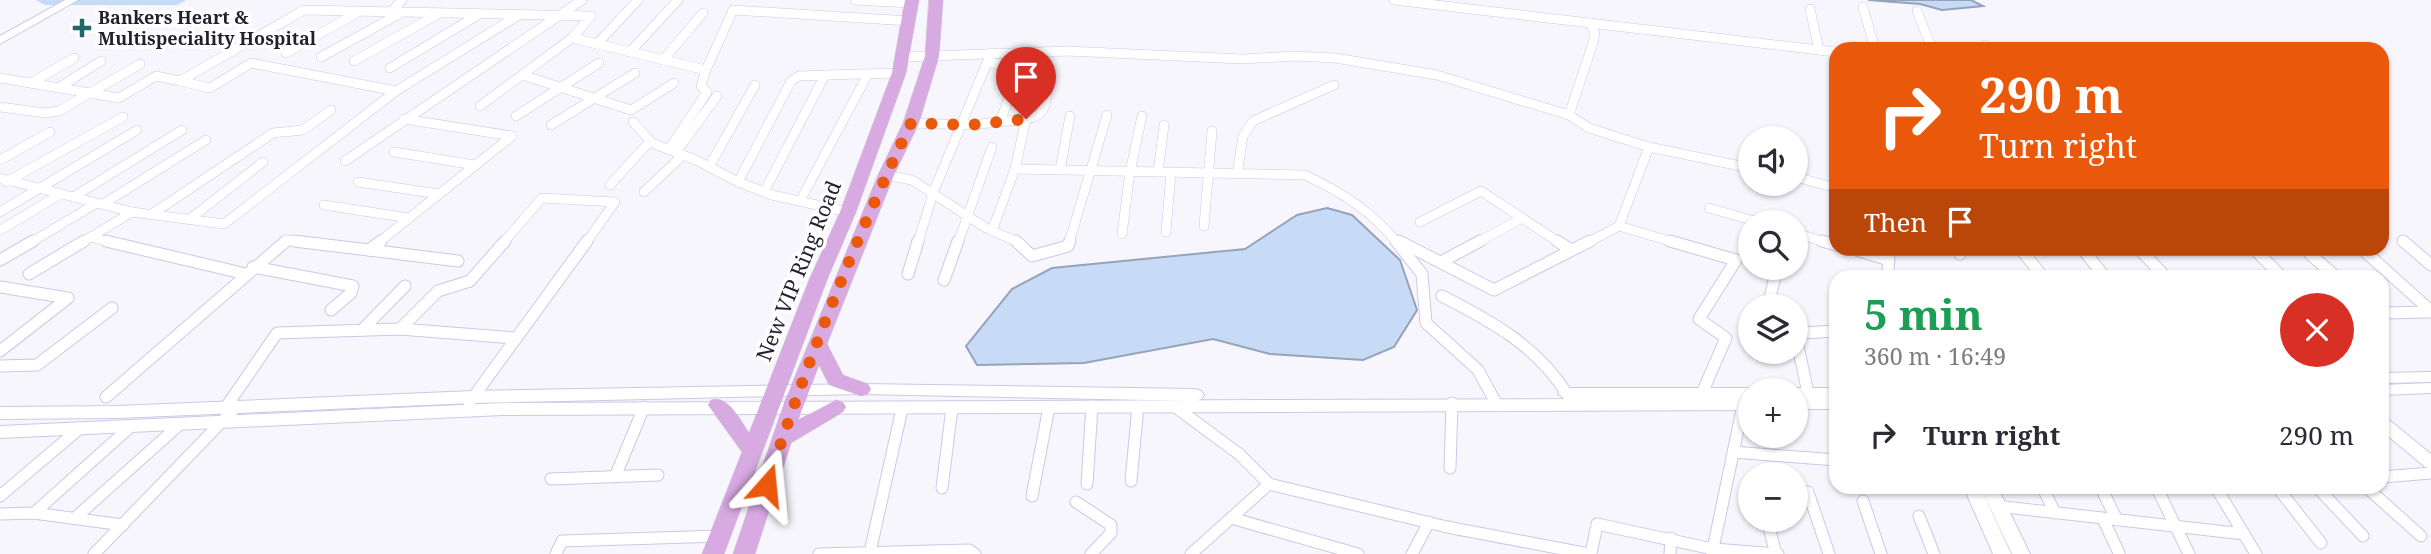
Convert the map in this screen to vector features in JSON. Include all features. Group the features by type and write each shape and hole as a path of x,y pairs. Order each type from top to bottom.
{"main road":[{"path":"744,554 796,399 886,175 911,123 932,56 936,0"},
{"name":"New VIP Ring Road","path":"713,554 848,212 902,65 911,8"},
{"path":"818,344 836,380 861,390"},
{"path":"718,405 752,451"},
{"path":"782,439 836,407"}],"street":[{"path":"0,33 41,10 73,0"},
{"path":"391,12 402,0"},
{"path":"345,161 582,0"},
{"path":"597,44 638,0"},
{"path":"630,52 678,0"},
{"path":"676,152 707,92 701,86 733,10 734,0"},
{"path":"855,0 911,8"},
{"path":"1394,0 1427,1 1829,51"},
{"path":"0,41 59,4"},
{"path":"1863,7 1873,42"},
{"path":"733,10 911,8"},
{"path":"1810,9 1819,50"},
{"path":"180,80 304,10 591,16 572,38 480,106"},
{"path":"286,52 360,11"},
{"path":"1917,11 1929,42"},
{"path":"321,57 402,12"},
{"path":"354,61 442,13"},
{"path":"390,68 480,13"},
{"path":"663,60 703,13"},
{"path":"3,181 132,212 224,224 396,91 521,14"},
{"path":"1569,115 1594,38 1590,23"},
{"path":"572,38 706,70"},
{"path":"908,274 933,193 992,53"},
{"path":"738,182 791,81 799,76 868,74 932,56 992,53 1154,53 1247,59 1300,56 1339,60 1443,78 1515,95 1569,115 1589,128 1649,147 1738,166"},
{"path":"32,83 74,58"},
{"path":"58,88 101,61"},
{"path":"0,78 119,98 156,76 209,88 251,63 396,91"},
{"path":"516,116 599,63"},
{"path":"987,63 1012,64 1020,69 1000,122"},
{"path":"0,107 52,113 140,64"},
{"path":"551,125 635,73"},
{"path":"800,201 868,74"},
{"path":"522,75 631,110 674,83"},
{"path":"764,192 825,75"},
{"path":"911,123 960,124 1037,118 1044,111 1049,78"},
{"path":"709,167 755,85"},
{"path":"1237,174 1243,136 1253,121 1334,85"},
{"path":"644,192 717,96"},
{"path":"152,214 273,133 303,130 331,110"},
{"path":"886,175 912,180 992,231 1019,242 1032,256 1068,246 1093,171 1107,115"},
{"path":"1060,170 1070,116"},
{"path":"1122,234 1130,172 1142,116"},
{"path":"3,181 124,117"},
{"path":"369,250 512,136 404,119"},
{"path":"992,231 1015,169 1026,119"},
{"path":"633,122 650,141 738,182 764,192 848,212"},
{"path":"1158,172 1164,125"},
{"path":"73,197 182,130"},
{"path":"0,212 137,131"},
{"path":"1204,226 1212,131"},
{"path":"0,160 50,132"},
{"path":"0,260 206,140"},
{"path":"610,185 650,141"},
{"path":"944,280 992,147"},
{"path":"1619,226 1649,147"},
{"path":"394,152 475,165"},
{"path":"190,219 264,162"},
{"path":"1015,169 1305,175 1341,192 1382,223 1422,274 1426,323 1465,356 1495,399"},
{"path":"1166,232 1171,172"},
{"path":"1808,180 1829,186"},
{"path":"358,182 439,194"},
{"path":"1420,222 1482,191 1570,249"},
{"path":"0,230 61,194"},
{"path":"400,329 438,291 470,281 542,198 615,202 463,411"},
{"path":"324,205 409,218"},
{"path":"1709,208 1738,216"},
{"path":"29,274 132,212"},
{"path":"1441,262 1522,218"},
{"path":"1394,238 1494,290 1619,226 1735,260 1699,319 1726,338 1702,393"},
{"path":"1808,236 1829,242"},
{"path":"90,237 249,270 353,286 351,293 331,310"},
{"path":"106,397 249,270 287,240 458,261"},
{"path":"2403,241 2431,265"},
{"path":"2026,256 2037,270"},
{"path":"2088,256 2099,270"},
{"path":"2146,256 2159,270"},
{"path":"2261,256 2275,270"},
{"path":"2312,256 2328,270"},
{"path":"2370,256 2385,270"},
{"path":"2389,273 2431,311"},
{"path":"362,330 405,286"},
{"path":"0,287 68,298 0,351"},
{"path":"1442,296 1520,340 1556,373 1567,394"},
{"path":"0,366 37,365 112,308"},
{"path":"2389,313 2431,311"},
{"path":"93,554 223,423 277,333 400,329 515,338"},
{"path":"1808,332 1829,331"},
{"path":"2389,378 2431,377"},
{"path":"2389,390 2431,388"},
{"path":"796,399 861,390 1738,401"},
{"path":"0,413 473,397 774,398 796,399 836,407 902,409 1452,403 1567,394 1702,393 1738,399"},
{"path":"1808,396 1829,394"},
{"path":"1157,395 1199,422 1239,454 1269,484 1429,522 1522,548 1590,554 1597,524 1671,538 1713,551 1777,554 1771,532"},
{"path":"0,432 128,429 463,411 718,405 774,398"},
{"path":"1808,399 1829,403"},
{"path":"1450,468 1452,403"},
{"path":"1087,484 1092,406"},
{"path":"1130,481 1138,406"},
{"path":"615,477 644,407"},
{"path":"1032,496 1049,407"},
{"path":"942,488 953,408"},
{"path":"870,552 902,409"},
{"path":"75,518 178,426"},
{"path":"0,496 79,429"},
{"path":"34,513 128,429"},
{"path":"2389,429 2431,463"},
{"path":"1713,551 1738,435"},
{"path":"1733,452 1829,459"},
{"path":"2389,476 2431,472"},
{"path":"551,479 658,475"},
{"path":"1191,554 1269,484"},
{"path":"1808,492 1829,554"},
{"path":"1974,494 2002,554"},
{"path":"1992,494 2021,554"},
{"path":"2046,494 2055,513"},
{"path":"2102,494 2119,553"},
{"path":"2159,494 2189,554"},
{"path":"2220,494 2256,554"},
{"path":"2283,494 2321,542"},
{"path":"2324,494 2363,536"},
{"path":"2374,494 2421,536"},
{"path":"1863,501 1881,554"},
{"path":"1076,502 1111,525 1111,533 1091,554"},
{"path":"1979,505 2244,534"},
{"path":"0,514 34,513 123,524"},
{"path":"1919,516 1934,554"},
{"path":"1231,518 1358,554"},
{"path":"1412,554 1429,522"},
{"path":"556,554 562,541 720,536"},
{"path":"1670,554 1671,538"},
{"path":"819,554 969,550 975,554"}],"water":[{"path":"1868,0 1971,0 1983,6 1942,10 1920,4"},
{"path":"1327,208 1352,215 1400,260 1417,310 1394,347 1363,360 1270,354 1213,339 1084,363 977,365 966,346 1012,289 1052,268 1245,249 1297,215"}],"waterway":[{"path":"45,0 177,0"}],"place":[{"name":"Bankers Heart & Multispeciality Hospital","path":"82,28"}],"route":[{"path":"767,485 794,403 886,175 911,123 971,125 1026,119"}]}
